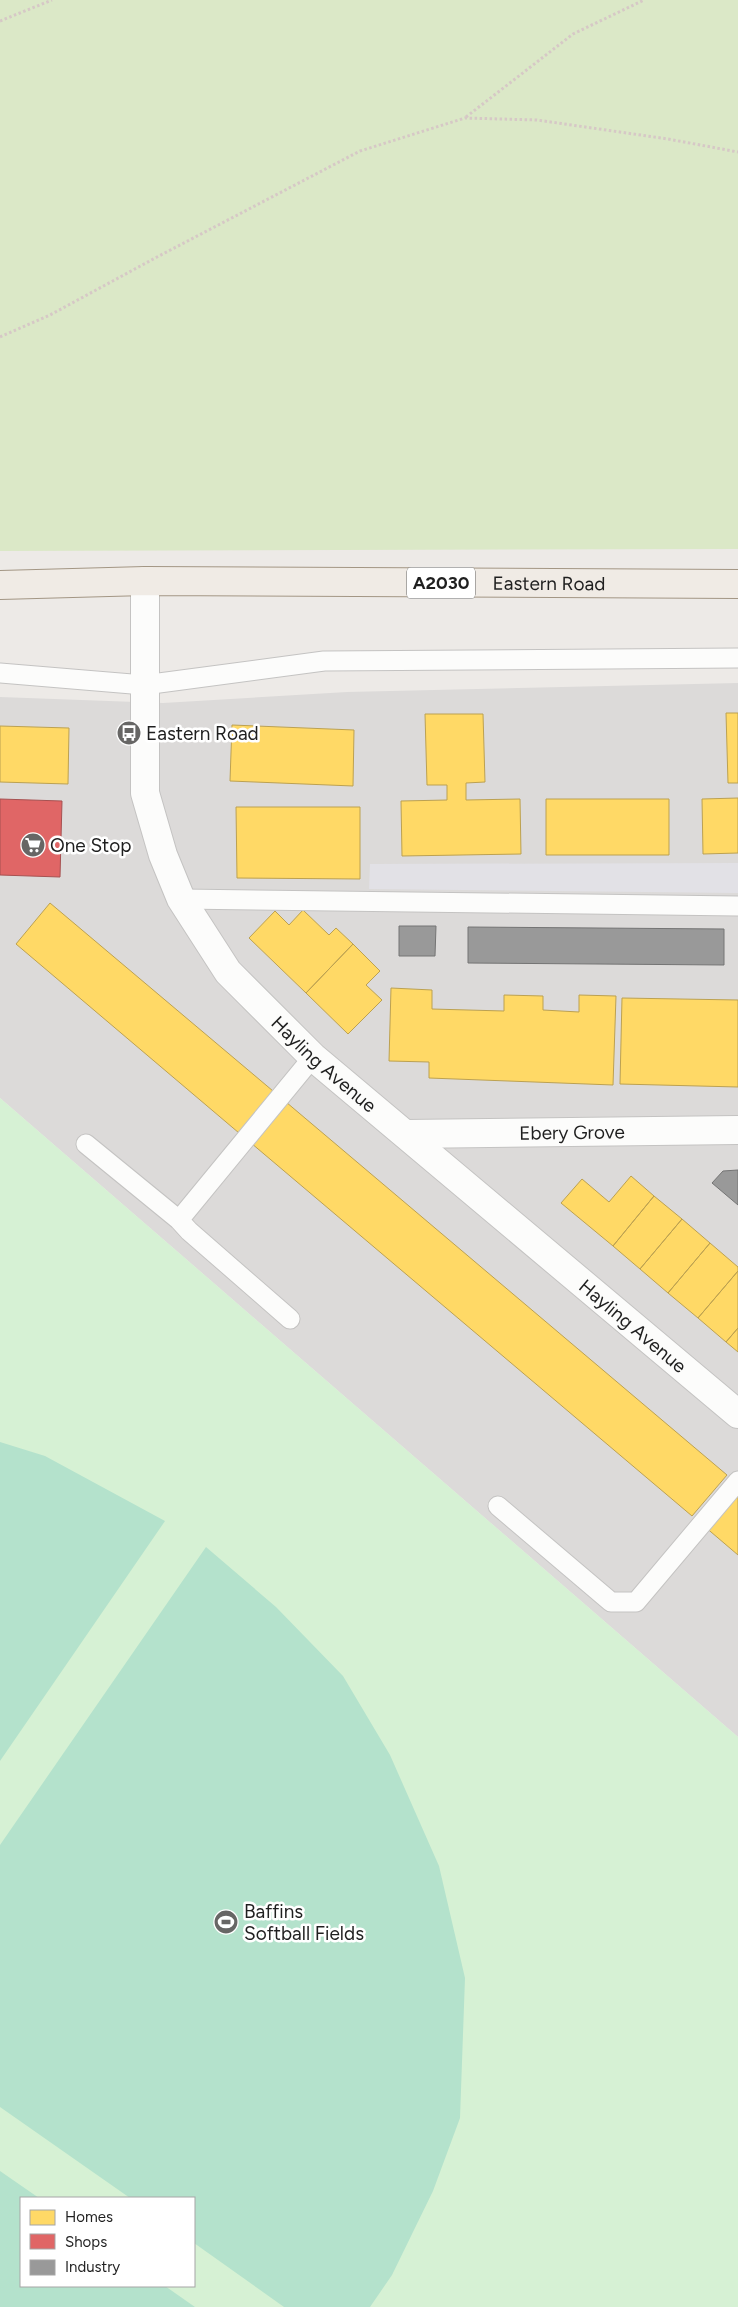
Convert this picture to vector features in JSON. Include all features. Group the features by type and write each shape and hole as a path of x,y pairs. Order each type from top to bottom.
{"main road":[{"name":"Eastern Road","path":"0,585 145,582 738,584"}],"street":[{"name":"Hayling Avenue","path":"145,582 145,793 163,855 181,899 228,972 313,1057 738,1414"},
{"name":"Ebery Grove","path":"406,1134 738,1130"}],"lane":[{"path":"0,673 144,685 324,661 738,658"},
{"path":"181,899 738,906"},
{"path":"179,1220 313,1057"},
{"path":"86,1144 179,1220 189,1231 290,1319"},
{"path":"498,1506 611,1602 636,1602 738,1481"}],"path":[{"path":"0,21 52,0"},
{"path":"465,118 573,34 644,0"},
{"path":"0,338 50,315 156,257 360,151 465,118 537,120 738,152"}],"shaded area":[{"path":"738,683 738,1737 0,1098 0,697 163,703 347,692"},
{"path":"738,863 738,893 369,889 370,864"}],"green space":[{"path":"0,0 738,0 738,549 0,551"},
{"path":"0,1098 738,1737 738,2307 0,2307"},
{"path":"0,1442 45,1456 165,1521 0,1761"},
{"name":"Baffins Softball Fields","path":"206,1547 276,1607 343,1676 390,1755 439,1866 465,1978 460,2118 433,2191 392,2275 370,2307 284,2307 195,2244 195,2197 129,2197 0,2107 0,1845"},
{"path":"0,2171 38,2197 20,2197 20,2287 166,2287 195,2307 0,2307"}],"building: Homes":[{"path":"726,713 738,713 738,783 728,783"},
{"path":"425,714 483,714 485,782 466,783 466,800 520,799 521,854 402,856 401,801 447,800 447,785 427,785"},
{"path":"232,725 354,730 353,786 230,781"},
{"path":"0,726 69,728 68,784 0,782"},
{"path":"738,798 738,853 703,854 702,799"},
{"path":"546,799 669,799 669,855 546,855"},
{"path":"236,807 360,807 360,879 237,878"},
{"path":"50,903 273,1091 239,1133 16,944"},
{"path":"303,910 329,935 336,928 353,944 306,993 249,938 275,911 289,925"},
{"path":"353,944 380,971 366,985 382,1000 348,1034 306,993"},
{"path":"391,988 432,990 432,1009 504,1011 504,995 543,996 543,1010 579,1012 579,995 616,996 613,1085 429,1078 429,1062 389,1061"},
{"path":"622,998 738,1000 738,1087 620,1084"},
{"path":"286,1102 727,1475 692,1516 251,1143"},
{"path":"631,1176 654,1196 613,1246 561,1203 582,1179 609,1202"},
{"path":"654,1196 682,1219 640,1269 613,1246"},
{"path":"682,1219 710,1243 668,1293 640,1269"},
{"path":"710,1243 738,1267 738,1271 698,1318 668,1293"},
{"path":"738,1271 738,1328 726,1342 698,1318"},
{"path":"738,1328 738,1352 726,1342"},
{"path":"738,1487 738,1555 704,1526"}],"building: Shops":[{"path":"0,799 62,801 60,877 0,875"}],"building: Industry":[{"path":"399,926 436,926 435,956 399,956"},
{"path":"468,927 724,929 724,965 468,963"},
{"path":"738,1170 738,1205 712,1183 723,1171"}],"place":[{"name":"Eastern Road","path":"129,733"},
{"name":"One Stop","path":"33,845"},
{"name":"Baffins Softball Fields","path":"226,1922"}]}
